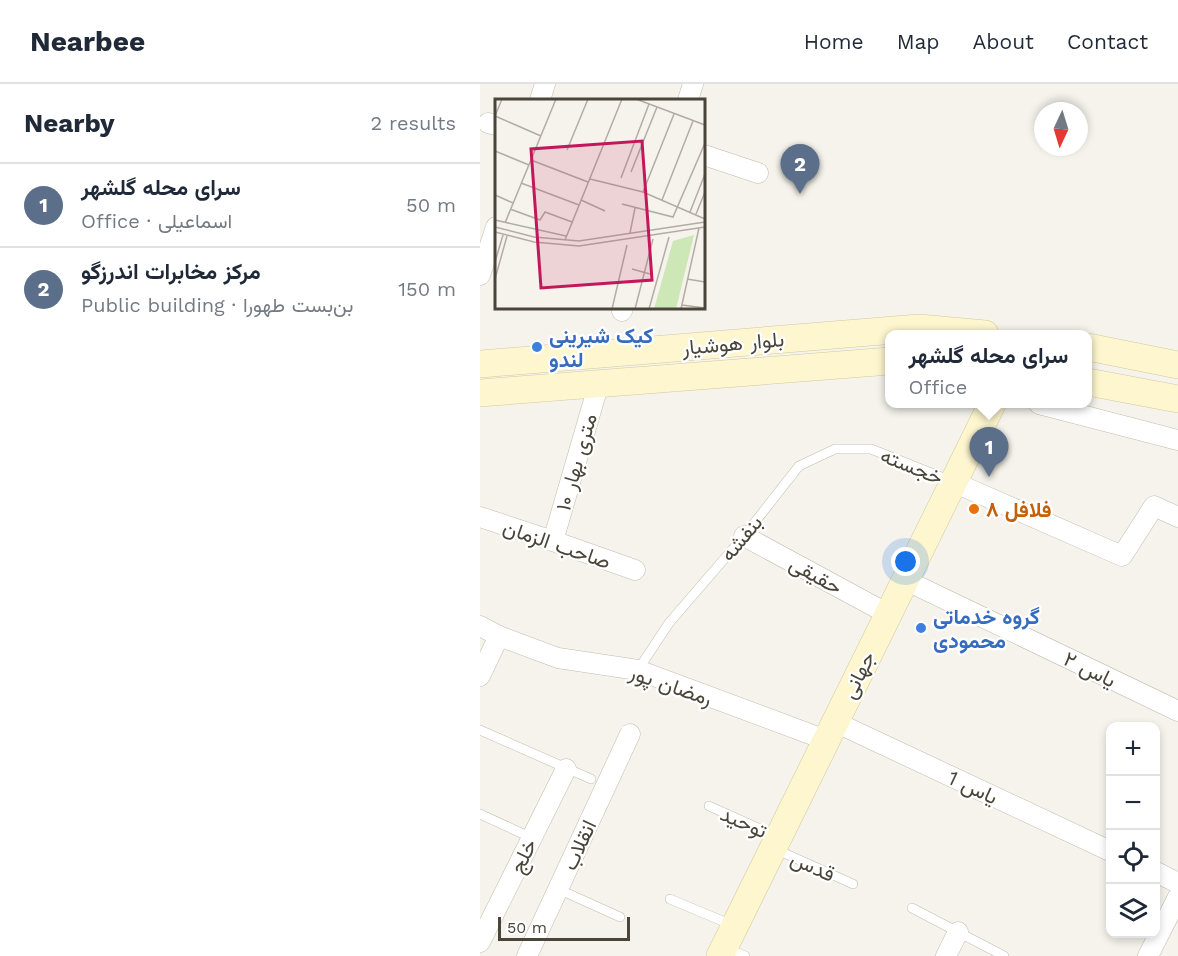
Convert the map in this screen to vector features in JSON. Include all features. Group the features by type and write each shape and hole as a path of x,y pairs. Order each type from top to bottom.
{"main road":[{"name":"بلوار هوشیار","path":"894,330 919,328 941,330"},
{"name":"بلوار هوشیار","path":"480,364 885,331"},
{"path":"679,377 673,362 680,347"},
{"path":"1092,348 1178,365"},
{"path":"608,383 624,372 625,365 615,352"},
{"name":"بلوار هوشیار","path":"480,393 885,361"},
{"path":"1092,383 1178,399"},
{"name":"جهانی","path":"731,946 776,842 990,408"}],"street":[{"path":"540,99 545,84"},
{"path":"687,99 693,84"},
{"path":"705,155 758,172"},
{"path":"480,275 495,230"},
{"name":"۱۰ متری بهار","path":"553,541 608,383"},
{"path":"1054,408 1178,440"},
{"path":"953,482 1122,556 1154,506 1178,517"},
{"name":"صاحب الزمان","path":"480,517 634,570"},
{"name":"حقیقی","path":"744,536 888,614"},
{"name":"یاس ۲","path":"905,580 1178,711"},
{"name":"رمضان پور","path":"480,626 499,636 558,658 638,670 830,731"},
{"path":"480,676 499,636"},
{"name":"یاس 1","path":"830,731 1106,849"},
{"name":"انقلاب","path":"528,956 630,734"},
{"name":"خلج","path":"480,942 491,912 532,838 566,769"},
{"path":"1160,874 1178,883"},
{"path":"1148,956 1178,897"},
{"path":"946,956 958,932"}],"lane":[{"name":"بنفشه","path":"638,670 669,623 744,536 800,466 835,449 871,449"},
{"name":"خجسته","path":"871,449 953,482"},
{"path":"480,730 591,779"},
{"name":"توحید","path":"709,806 776,842"},
{"path":"480,814 532,838"},
{"name":"قدس","path":"776,842 853,884"},
{"path":"558,889 620,917"},
{"path":"670,899 731,946"},
{"path":"912,908 1004,956"}],"place":[{"name":"مرکز مخابرات اندرزگو","path":"800,194"},
{"name":"کیک شیرینی لندو","path":"537,347"},
{"name":"سرای محله گلشهر","path":"989,477"},
{"name":"فلافل ۸","path":"974,509"},
{"name":"گروه خدماتی محمودی","path":"921,628"}]}
